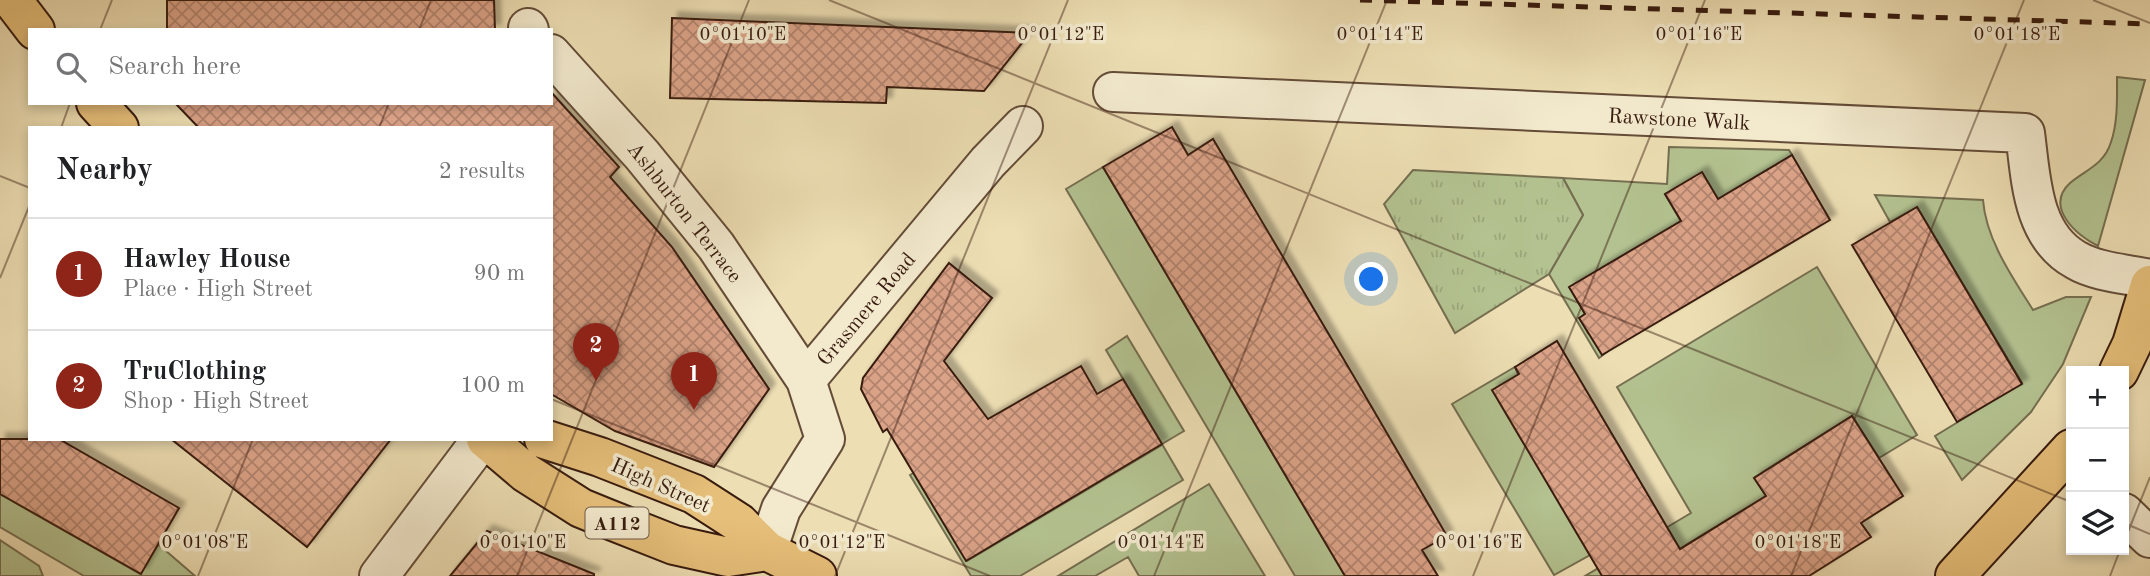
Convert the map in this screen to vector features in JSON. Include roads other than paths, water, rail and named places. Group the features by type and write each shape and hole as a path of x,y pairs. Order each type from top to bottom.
{"main road":[{"path":"12,0 33,28"},
{"path":"98,105 117,126"},
{"path":"2121,366 2132,344 2150,285"},
{"name":"A112","path":"486,441 526,473 580,508 674,545 727,557 767,551"},
{"name":"High Street","path":"549,441 694,494 739,523 767,551 817,576"},
{"path":"1955,576 2014,508 2066,461"}],"street":[{"name":"Ashburton Terrace","path":"553,56 642,155 716,246 806,380"},
{"name":"Rawstone Walk","path":"1113,92 2025,133 2033,192 2043,226 2059,248 2077,261 2150,279"},
{"name":"Grasmere Road","path":"767,551 781,509 825,439 806,380 988,162 1023,126"},
{"path":"379,576 482,441"},
{"path":"2129,518 2150,538"}],"railway":[{"path":"1360,0 2150,24"}],"place":[{"name":"TruClothing","path":"596,381"},
{"name":"Hawley House","path":"694,410"}]}
